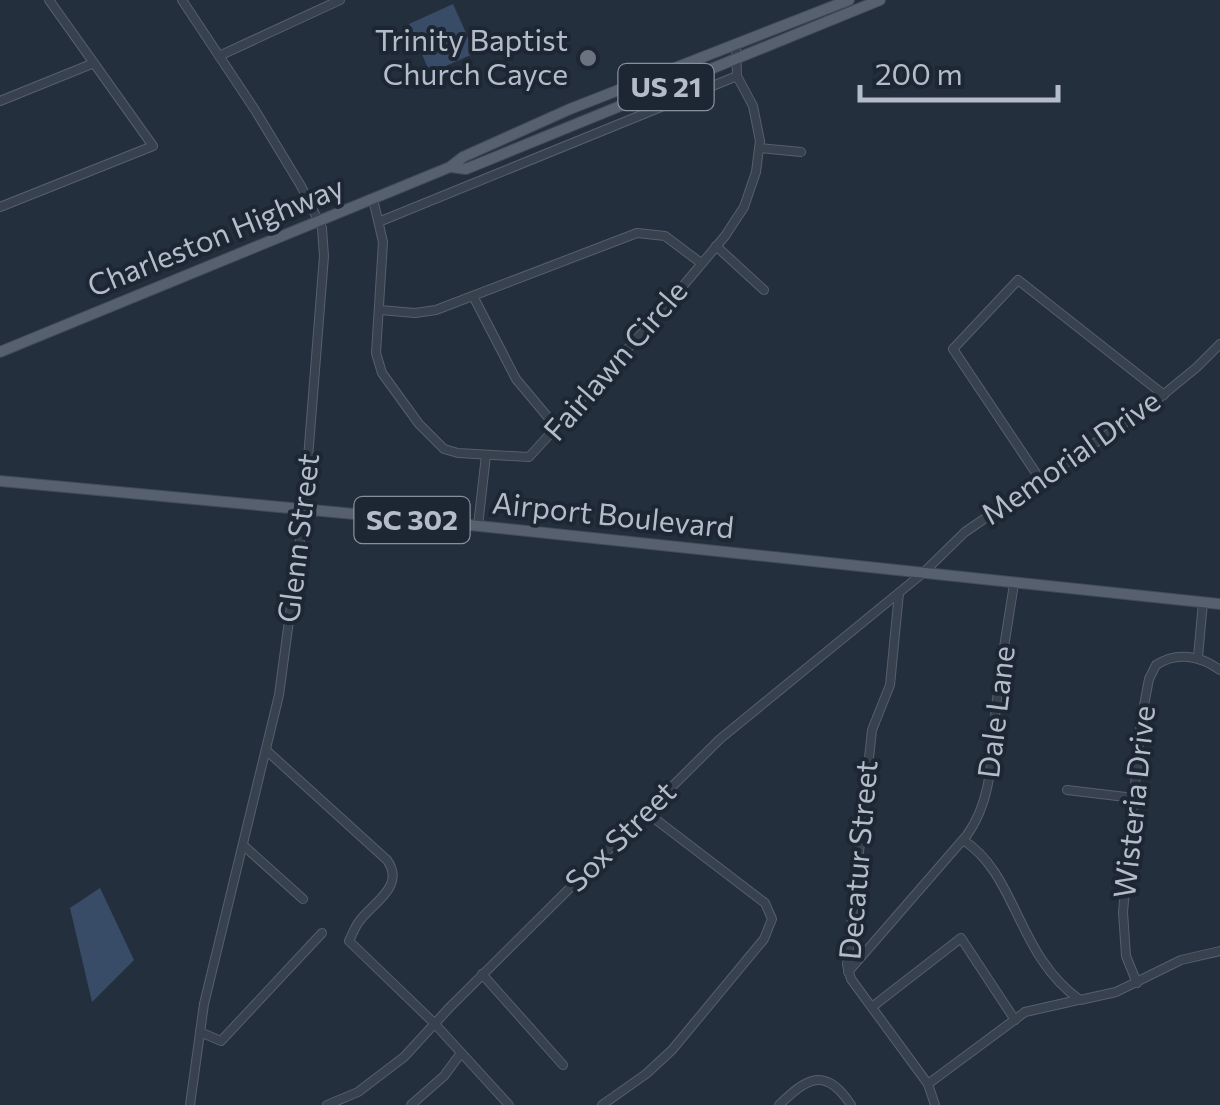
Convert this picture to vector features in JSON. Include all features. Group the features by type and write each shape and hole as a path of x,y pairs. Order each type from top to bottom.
{"main road":[{"name":"Charleston Highway","path":"0,352 373,200 570,109 850,0"},
{"name":"Charleston Highway","path":"450,167 466,168 880,0"},
{"name":"Airport Boulevard","path":"0,481 478,526 1220,604"}],"street":[{"path":"0,206 153,146 48,0"},
{"name":"Glenn Street","path":"182,0 282,152 320,222 324,256 304,509 279,696 200,1032 190,1105"},
{"path":"219,56 340,0"},
{"name":"Fairlawn Circle","path":"373,200 381,221 384,257 377,360 382,373 438,445 450,452 530,457 716,246 750,194 760,148 753,106 737,76 736,44"},
{"path":"0,101 94,62"},
{"name":"Charleston Highway","path":"381,221 737,76"},
{"path":"760,148 801,152"},
{"path":"380,310 429,312 636,233 665,236 701,263"},
{"path":"716,246 764,290"},
{"path":"1040,479 953,349 1018,280 1164,394"},
{"path":"473,296 516,380 557,428"},
{"name":"Memorial Drive","path":"923,574 965,532 1164,394 1220,344"},
{"path":"478,526 486,455"},
{"name":"Sox Street","path":"327,1105 348,1102 414,1048 482,974 720,739 923,574"},
{"name":"Dale Lane","path":"848,972 963,840 979,816 988,789 1014,584"},
{"name":"Decatur Street","path":"899,593 890,684 872,730 847,958 848,972 928,1084 935,1105"},
{"path":"1202,602 1198,657 1220,670"},
{"name":"Wisteria Drive","path":"1136,983 1123,927 1140,721 1152,671 1169,658 1198,657"},
{"path":"267,752 392,868 392,884 356,925 349,941 434,1023 508,1105"},
{"path":"1067,790 1134,798"},
{"path":"602,1105 672,1050 724,992 770,926 765,902 646,812"},
{"path":"963,840 979,853 996,876 1043,966 1080,1000"},
{"path":"244,846 303,899"},
{"path":"200,1032 222,1041 322,933"},
{"path":"872,1007 961,938 1015,1020"},
{"path":"928,1084 1025,1012 1116,992 1182,960 1220,950"},
{"path":"482,974 563,1065"},
{"path":"411,1105 462,1054"},
{"path":"779,1105 803,1083 817,1080 836,1088 851,1105"}],"water":[{"path":"453,4 475,53 430,73 409,24"},
{"path":"100,888 134,960 92,1002 70,908"}],"place":[{"name":"Trinity Baptist Church Cayce","path":"588,58"}]}
